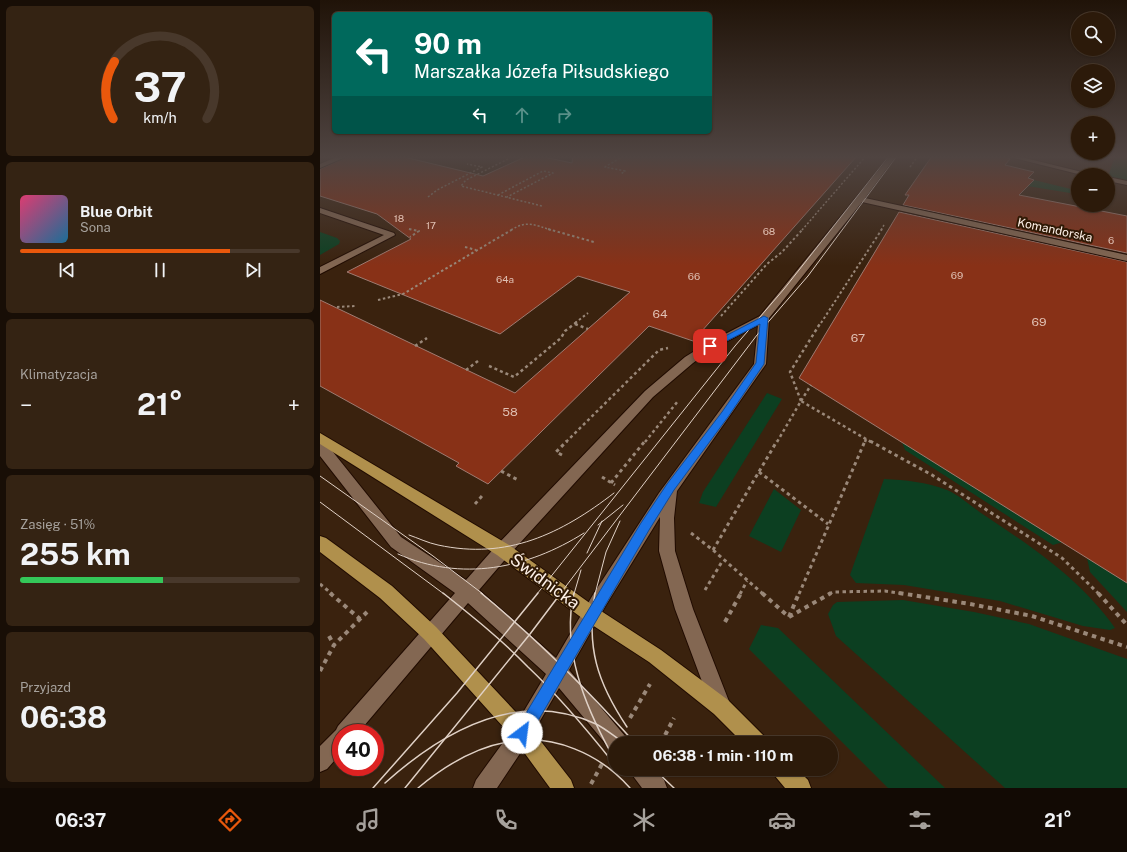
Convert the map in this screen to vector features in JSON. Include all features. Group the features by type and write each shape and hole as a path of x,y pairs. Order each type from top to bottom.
{"main road":[{"name":"Świdnicka","path":"320,438 503,550 592,615 664,663 722,707 750,736"},
{"path":"320,543 386,592 430,633 522,733 563,788"},
{"path":"789,776 800,788"}],"street":[{"path":"353,724 503,550 649,394 681,366 710,346 764,318 865,193"},
{"name":"Komandorska","path":"860,199 1127,258"},
{"path":"320,210 391,235 320,271"},
{"path":"484,788 522,733 645,526 671,487 760,364 764,318"},
{"path":"320,446 396,542 467,591 558,672 612,736"},
{"path":"671,487 667,518 667,551 684,609 722,707"},
{"path":"320,762 332,748"},
{"path":"646,776 656,788"}],"path":[{"path":"488,193 542,206"},
{"path":"497,195 501,193"},
{"path":"507,198 516,193"},
{"path":"782,252 834,193"},
{"path":"428,198 433,194 436,194"},
{"path":"886,221 852,272 790,372 801,401 932,475 1062,558 1127,624"},
{"path":"378,300 403,294 519,225 529,223 594,242"},
{"path":"464,247 476,250"},
{"path":"337,307 355,306"},
{"path":"489,366 514,376 561,338 565,331 588,313"},
{"path":"575,324 588,329"},
{"path":"415,346 427,338"},
{"path":"466,370 478,361"},
{"path":"713,550 811,385"},
{"path":"611,483 679,398"},
{"path":"789,617 866,439"},
{"path":"501,471 518,480"},
{"path":"759,472 828,524"},
{"path":"596,474 615,485"},
{"path":"475,504 482,496"},
{"path":"690,532 713,550 789,617"},
{"path":"704,593 723,560"},
{"path":"725,622 747,581"},
{"path":"320,584 360,619"},
{"path":"789,617 833,592 885,591 970,604 1032,616 1127,647"},
{"path":"320,671 334,645 367,612"},
{"path":"329,636 334,645"},
{"path":"665,736 674,718"}],"green space":[{"path":"320,232 337,238 340,241 339,244 320,255"},
{"path":"767,393 782,399 716,507 699,503 703,492"},
{"path":"902,442 1063,542 1053,545 905,450"},
{"path":"884,479 924,483 947,490 957,496 1056,566 1087,595 1115,628 1110,630 1083,626 1000,601 904,585 856,583 850,575"},
{"path":"774,489 801,510 781,552 749,536"},
{"path":"1087,558 1127,583 1127,612 1090,572"},
{"path":"903,600 974,612 1029,624 1127,659 1127,788 1005,788 836,636 828,614 833,605 837,602"},
{"path":"761,625 778,628 945,788 888,788 838,738 838,736 836,736 749,649"}],"building":[{"path":"320,193 824,193 693,341 649,326 488,484 456,466 459,463 320,386 320,300 515,393 630,292 578,276 500,334 347,272 411,239 377,214 320,196"},
{"path":"907,193 1021,193 1019,195 1071,205 1071,212 1106,212 1127,216 1127,253 903,205 909,195 905,195"},
{"path":"899,212 1127,262 1127,583 799,378"}],"tram line":[{"path":"537,594 735,346 784,289 860,193"},
{"path":"560,594 757,335 808,276 870,193"},
{"path":"320,476 449,568"},
{"path":"409,535 434,544 463,549 487,549 510,546 532,540 574,521 614,493"},
{"path":"320,502 444,594"},
{"path":"601,522 623,505"},
{"path":"595,594 606,552 620,521"},
{"path":"587,553 601,522"},
{"path":"598,525 601,522"},
{"path":"449,568 493,568 517,563 540,555 584,533"},
{"path":"398,554 422,563 449,568"},
{"path":"449,568 483,594"},
{"path":"574,594 581,570"},
{"path":"443,593 476,619 500,640"},
{"path":"481,593 515,622"},
{"path":"515,622 538,593"},
{"path":"529,635 561,593"},
{"path":"574,593 571,614 571,635 573,655 581,685"},
{"path":"595,593 592,630 596,663 608,695 627,727"},
{"path":"500,640 515,622"},
{"path":"515,622 529,635"},
{"path":"514,654 529,635"},
{"path":"529,635 581,685"},
{"path":"373,788 457,693 500,640"},
{"path":"500,640 514,654"},
{"path":"445,739 514,654"},
{"path":"514,654 540,678 575,717"},
{"path":"581,685 629,736"},
{"path":"581,685 596,724"},
{"path":"445,739 483,720 510,713 538,711 567,714 575,717"},
{"path":"575,717 596,724"},
{"path":"575,717 608,756"},
{"path":"596,724 614,736"},
{"path":"596,724 608,748"},
{"path":"385,783 431,747 445,739"},
{"path":"405,788 445,739"},
{"path":"418,788 448,766 471,754 495,745 524,740 558,744 590,756 605,765 630,788"},
{"path":"661,776 674,788"}],"route":[{"path":"522,733 600,599 645,526 671,487 760,364 764,318 710,346"}]}
